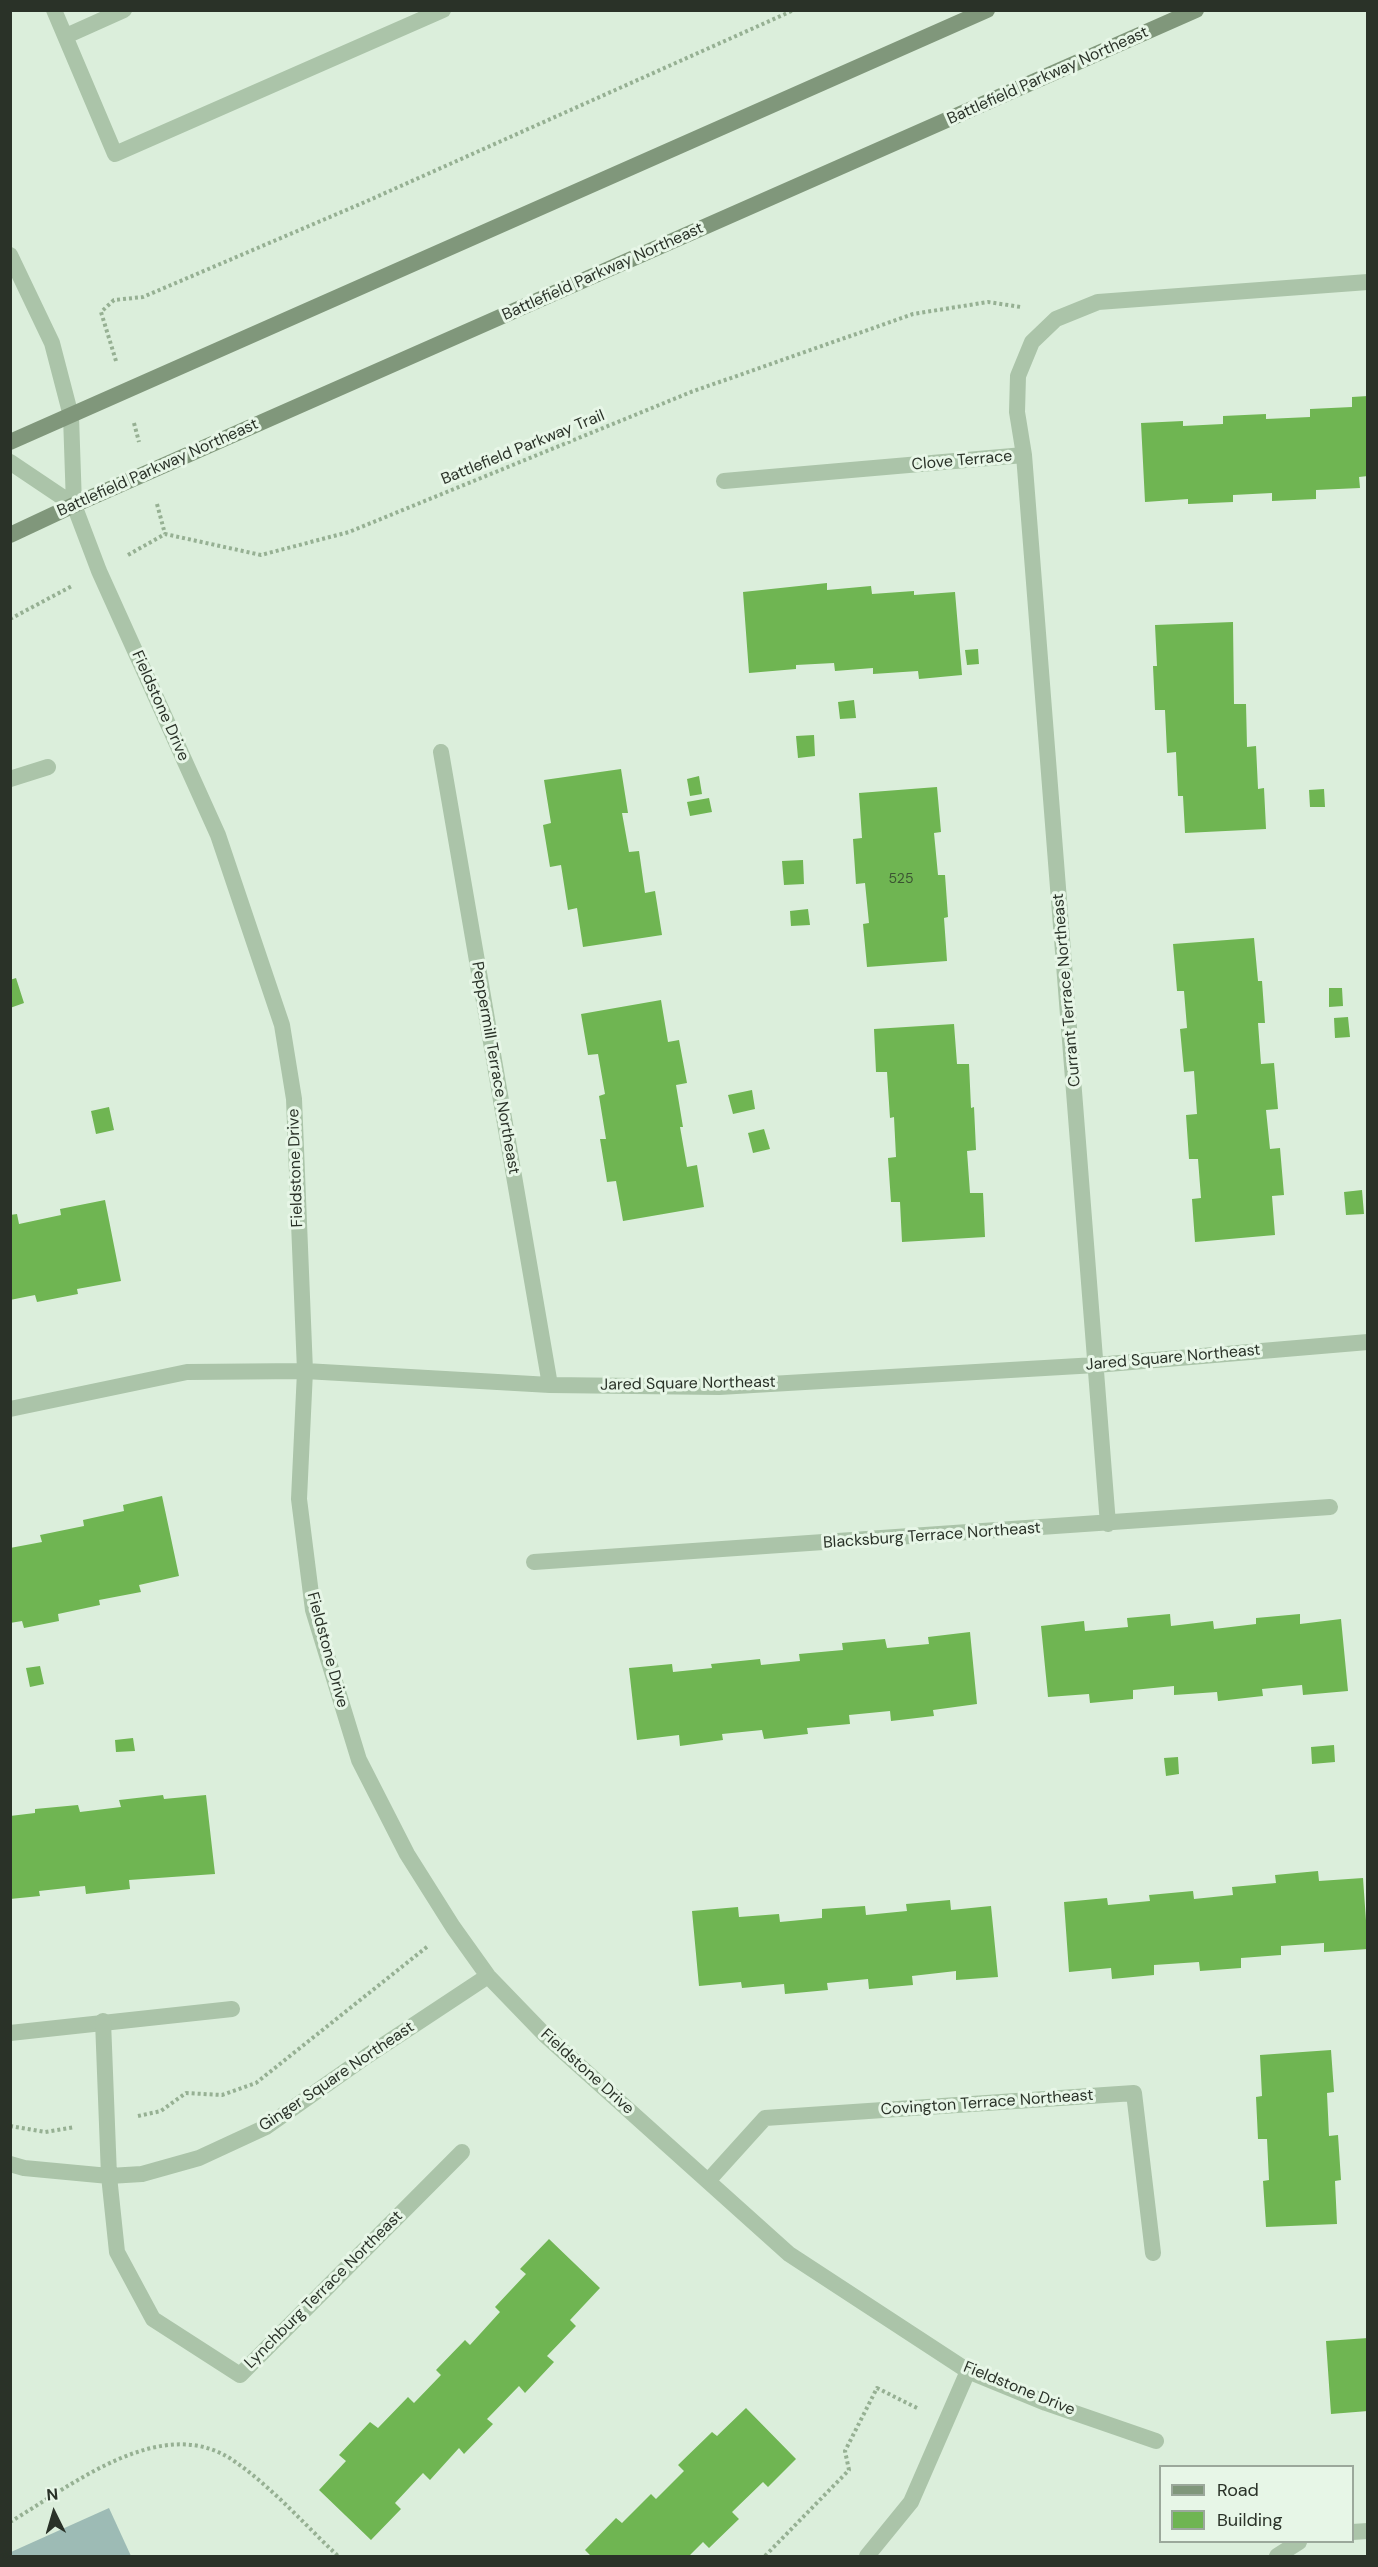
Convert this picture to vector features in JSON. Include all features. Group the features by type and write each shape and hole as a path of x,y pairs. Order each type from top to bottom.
{"main road":[{"path":"10,442 987,10"},
{"name":"Battlefield Parkway Northeast","path":"10,535 1196,10"}],"street":[{"path":"54,10 115,154 443,10"},
{"path":"66,36 124,10"},
{"name":"Fieldstone Drive","path":"10,255 52,343 71,416 74,505 99,571 218,835 282,1025 294,1099 305,1371 299,1499 313,1610 359,1760 407,1854 453,1927 488,1976 545,2035 789,2254 968,2371 1046,2403 1156,2440"},
{"name":"Clove Terrace","path":"724,481 1024,455 1017,412 1018,376 1032,342 1056,319 1098,302 1368,282"},
{"name":"Currant Terrace Northeast","path":"1024,455 1108,1524"},
{"path":"10,462 74,505"},
{"name":"Peppermill Terrace Northeast","path":"441,752 550,1384"},
{"path":"10,779 48,767"},
{"name":"Jared Square Northeast","path":"10,1409 187,1372 305,1371 550,1384 719,1387 1096,1365 1368,1342"},
{"name":"Blacksburg Terrace Northeast","path":"534,1562 1330,1507"},
{"name":"Ginger Square Northeast","path":"10,2164 24,2168 109,2176 142,2174 199,2158 266,2127 367,2056 488,1976"},
{"path":"10,2033 103,2021 232,2009"},
{"path":"103,2021 109,2176"},
{"name":"Covington Terrace Northeast","path":"708,2181 765,2118 1134,2092 1153,2253"},
{"name":"Lynchburg Terrace Northeast","path":"109,2176 117,2252 153,2319 240,2375 462,2152"},
{"path":"867,2556 911,2502 968,2371"},
{"path":"1277,2556 1296,2543"}],"path":[{"path":"101,312 114,300 143,297 365,202 794,10"},
{"name":"Battlefield Parkway Trail","path":"10,619 165,534 261,555 349,532 691,392 913,314 988,302 1025,307 1056,319"},
{"path":"10,2126 45,2132 107,2122 161,2111 186,2093 222,2095 256,2083 453,1927"},
{"path":"765,2556 849,2470 845,2451 878,2388 945,2422"},
{"path":"10,2522 118,2458 171,2444 196,2444 233,2460 271,2492 338,2556"}],"shaded area":[{"path":"109,2508 131,2556 11,2556 11,2552"}],"building":[{"path":"1368,396 1368,476 1359,477 1360,488 1316,490 1316,499 1272,501 1272,493 1233,495 1233,502 1188,504 1188,499 1145,502 1141,423 1183,421 1183,426 1223,424 1223,416 1266,414 1266,419 1310,417 1310,409 1352,407 1352,397"},
{"path":"827,583 827,590 871,586 872,594 914,591 914,595 955,592 962,675 919,679 918,671 873,674 873,668 835,671 834,663 796,665 796,669 749,673 743,592"},
{"path":"1233,622 1234,704 1246,704 1247,747 1256,746 1258,789 1264,788 1266,829 1185,833 1183,796 1178,796 1176,752 1167,753 1165,710 1155,710 1153,666 1157,666 1155,625"},
{"path":"978,649 979,664 967,665 965,650"},
{"path":"854,700 856,718 840,719 838,702"},
{"path":"814,735 815,756 798,758 796,736"},
{"path":"621,769 628,813 622,813 629,852 639,851 645,893 655,891 662,935 583,947 577,908 568,910 561,865 550,867 543,825 551,823 544,780"},
{"path":"699,776 702,794 690,796 687,779"},
{"path":"937,787 941,832 934,833 938,875 945,875 948,917 944,918 947,961 867,967 863,924 869,923 865,883 856,884 853,839 862,838 859,793"},
{"path":"1324,789 1325,807 1310,807 1309,790"},
{"path":"709,798 712,812 690,816 687,802"},
{"path":"803,860 804,884 784,885 782,861"},
{"path":"808,909 810,925 791,926 790,911"},
{"path":"1254,938 1258,981 1262,981 1265,1023 1258,1023 1261,1064 1274,1063 1278,1109 1266,1110 1270,1149 1280,1148 1284,1195 1272,1196 1275,1235 1195,1242 1192,1199 1201,1198 1198,1159 1189,1159 1186,1115 1197,1114 1194,1071 1184,1072 1180,1029 1187,1028 1184,991 1177,991 1173,944"},
{"path":"16,978 24,1003 10,1008 10,980"},
{"path":"1329,988 1342,988 1343,1006 1329,1007"},
{"path":"661,1000 668,1042 679,1040 687,1083 676,1085 683,1127 680,1127 687,1167 697,1165 704,1207 623,1221 616,1181 607,1182 600,1139 606,1139 599,1096 605,1094 598,1054 588,1055 581,1014"},
{"path":"1348,1017 1350,1037 1335,1038 1334,1018"},
{"path":"954,1024 957,1064 969,1064 976,1150 967,1151 970,1193 983,1193 985,1237 902,1242 900,1202 891,1202 888,1158 896,1157 894,1117 890,1118 887,1072 876,1072 874,1029"},
{"path":"752,1090 755,1109 733,1114 728,1095"},
{"path":"109,1107 114,1130 96,1134 91,1111"},
{"path":"764,1129 770,1149 753,1153 748,1133"},
{"path":"1362,1190 1364,1214 1346,1215 1344,1192"},
{"path":"105,1200 121,1281 77,1289 78,1294 37,1302 35,1295 10,1300 10,1215 17,1214 19,1224 61,1215 60,1209"},
{"path":"162,1496 179,1576 139,1585 141,1592 99,1600 100,1605 58,1614 59,1621 24,1628 22,1621 10,1623 10,1548 42,1542 40,1535 84,1526 83,1520 124,1511 123,1505"},
{"path":"1170,1614 1171,1626 1213,1621 1214,1629 1256,1624 1256,1618 1300,1614 1300,1624 1341,1619 1348,1691 1303,1695 1302,1685 1262,1689 1263,1696 1218,1701 1217,1692 1174,1695 1174,1686 1133,1690 1133,1699 1090,1703 1089,1694 1048,1697 1041,1626 1084,1621 1085,1631 1128,1627 1127,1618"},
{"path":"970,1632 977,1704 933,1710 934,1716 891,1721 890,1711 849,1715 850,1724 807,1728 808,1734 764,1739 762,1730 722,1734 723,1740 680,1746 679,1735 637,1740 629,1668 672,1664 673,1672 712,1668 711,1664 760,1659 761,1665 800,1661 799,1654 843,1650 842,1643 885,1639 887,1648 929,1644 928,1637"},
{"path":"40,1666 44,1684 30,1687 26,1668"},
{"path":"133,1738 135,1751 116,1752 115,1740"},
{"path":"1334,1745 1335,1762 1312,1764 1311,1747"},
{"path":"1178,1757 1179,1774 1166,1776 1164,1758"},
{"path":"163,1795 164,1799 206,1795 215,1874 129,1880 130,1889 86,1894 85,1886 39,1891 40,1896 10,1899 10,1816 35,1813 35,1809 78,1805 80,1812 121,1807 119,1800"},
{"path":"1318,1871 1319,1881 1363,1878 1368,1949 1324,1952 1324,1943 1281,1946 1281,1955 1241,1958 1241,1968 1200,1971 1199,1962 1154,1965 1154,1975 1112,1979 1111,1968 1069,1972 1064,1902 1107,1898 1108,1905 1150,1901 1149,1895 1193,1891 1194,1899 1233,1895 1232,1887 1276,1883 1275,1875"},
{"path":"950,1900 951,1910 991,1906 998,1977 956,1980 956,1971 912,1976 913,1985 869,1989 868,1979 827,1983 828,1990 785,1994 784,1984 742,1988 741,1982 699,1986 692,1911 738,1907 739,1917 779,1914 780,1922 822,1918 822,1909 865,1906 866,1915 907,1911 906,1904"},
{"path":"1331,2050 1334,2092 1327,2093 1329,2136 1338,2135 1341,2180 1335,2181 1337,2224 1266,2227 1263,2181 1269,2180 1267,2139 1258,2139 1256,2097 1262,2096 1260,2055"},
{"path":"549,2239 600,2288 570,2320 576,2326 547,2356 554,2362 525,2393 519,2386 487,2419 493,2424 464,2454 459,2448 430,2480 423,2473 395,2503 401,2509 371,2540 319,2490 346,2461 339,2455 370,2422 378,2428 408,2397 414,2403 441,2375 436,2370 465,2340 470,2345 500,2312 495,2307 526,2274 520,2269"},
{"path":"1368,2338 1368,2411 1331,2414 1326,2341"},
{"path":"746,2408 796,2459 768,2487 763,2482 732,2512 739,2519 709,2548 703,2542 689,2556 591,2556 585,2550 616,2518 622,2523 651,2494 656,2499 684,2471 678,2465 712,2432 717,2436"}]}
